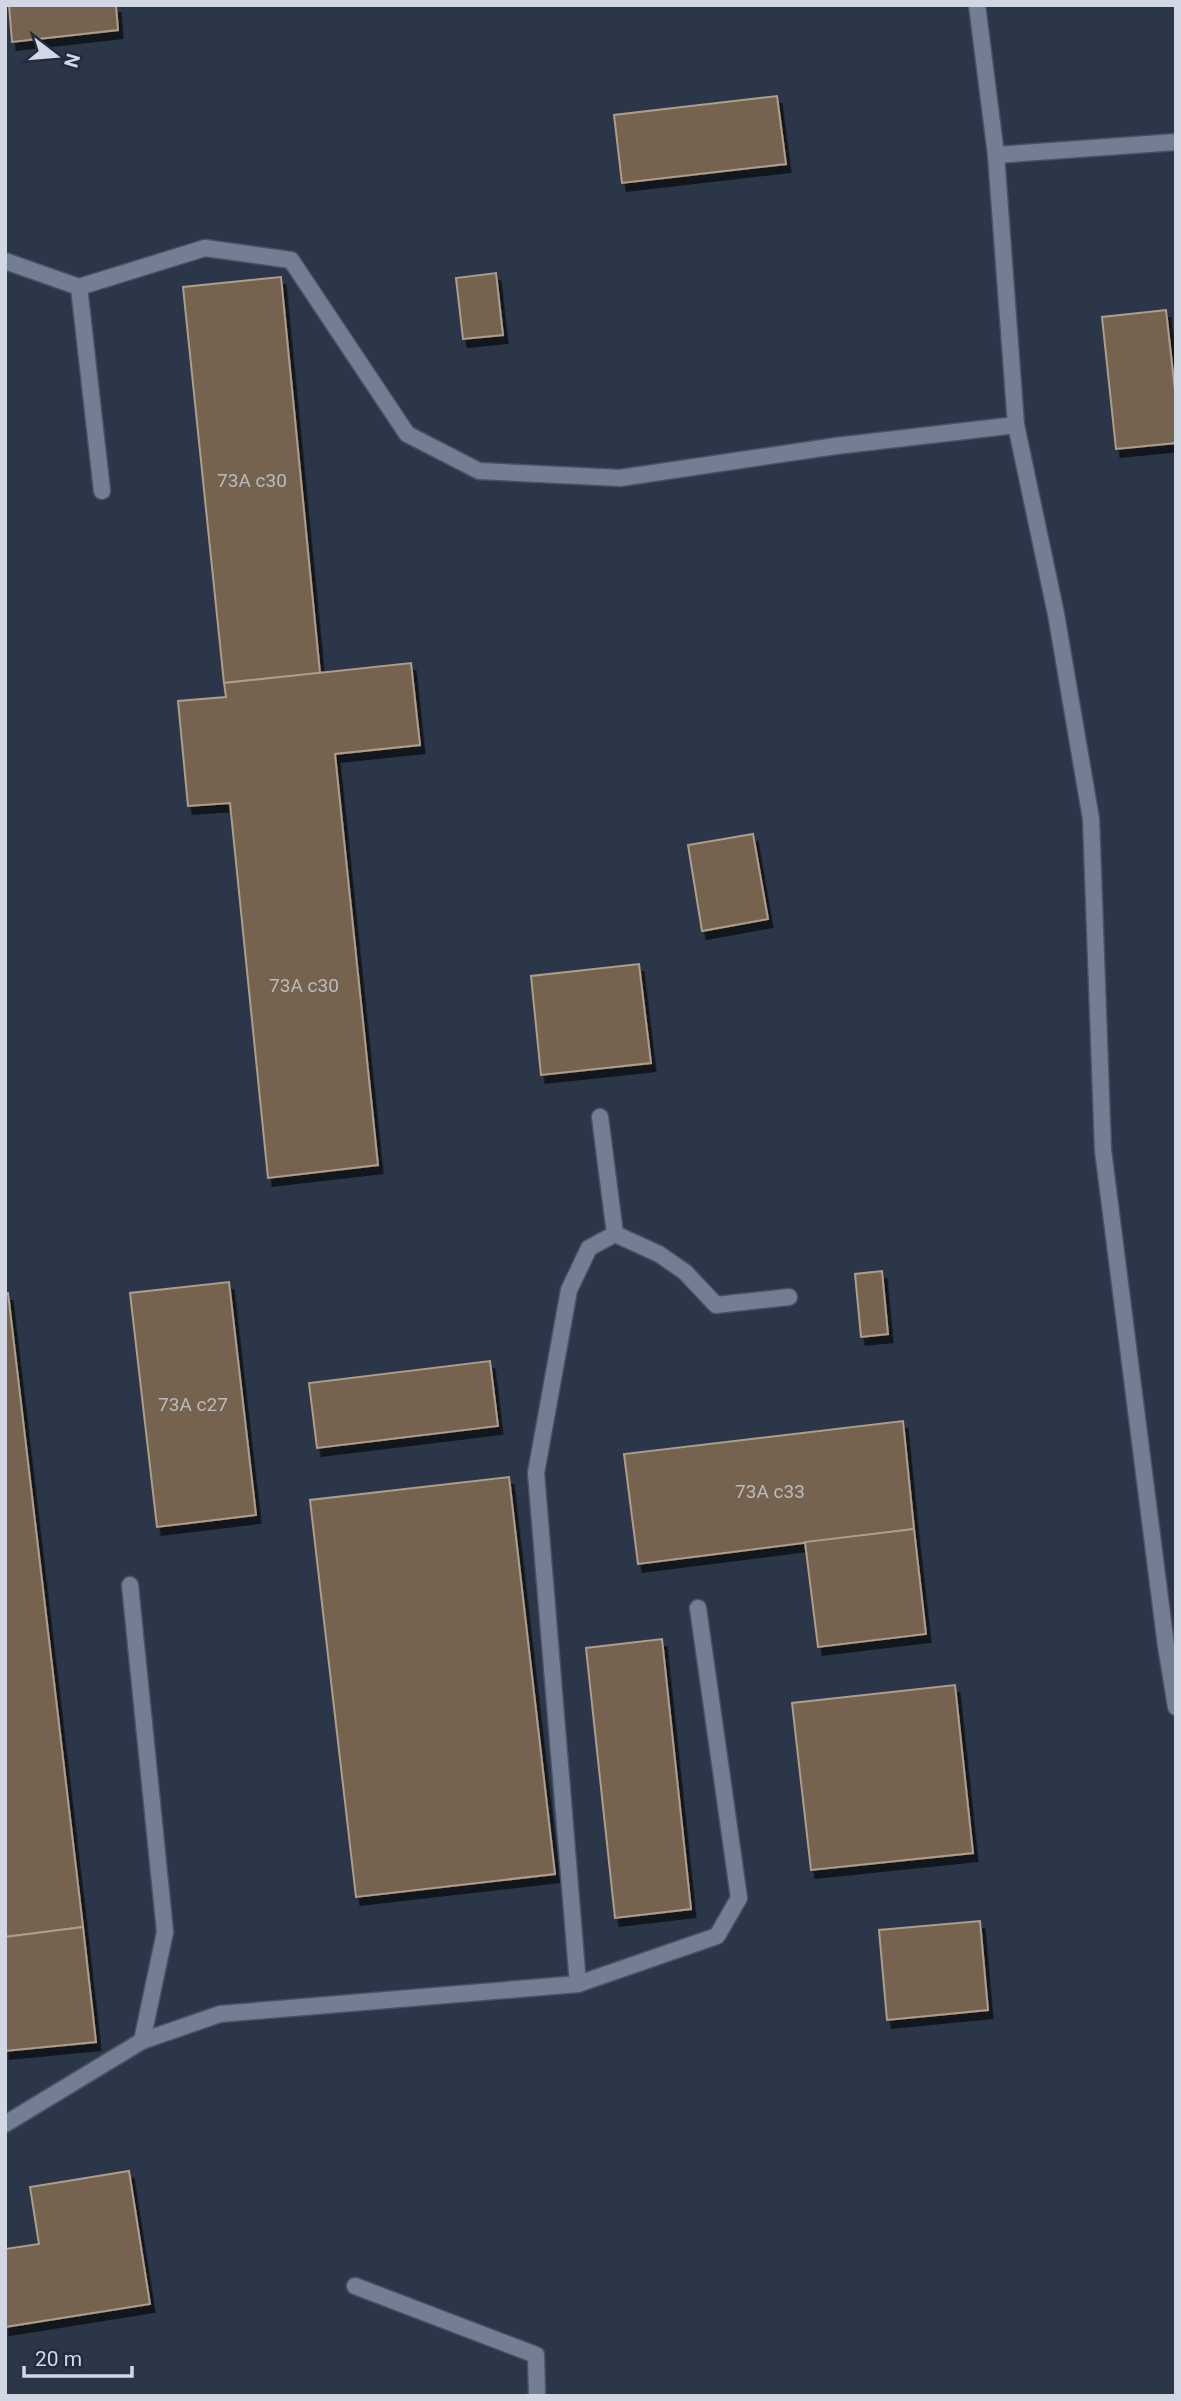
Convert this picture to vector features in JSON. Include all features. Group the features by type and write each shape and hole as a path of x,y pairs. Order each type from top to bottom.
{"lane":[{"path":"977,5 996,155 1016,425 1056,614 1091,819 1103,1150 1176,1707"},
{"path":"996,155 1176,142"},
{"path":"5,261 79,287 205,248 291,260 407,434 480,471 620,478 836,446 1016,425"},
{"path":"79,287 102,491"},
{"path":"600,1117 615,1234"},
{"path":"615,1234 659,1254 677,1266 716,1306 789,1297"},
{"path":"578,1984 536,1473 569,1290 589,1248 615,1234"},
{"path":"130,1585 165,1932 142,2041"},
{"path":"5,2124 142,2041 220,2014 578,1984 717,1936 739,1898 698,1608"},
{"path":"355,2287 536,2354 537,2396"}],"building":[{"path":"9,5 116,5 118,30 12,42"},
{"path":"777,96 786,164 622,183 614,115"},
{"path":"496,273 503,335 463,339 456,278"},
{"path":"281,277 320,673 224,683 183,287"},
{"path":"1166,310 1176,400 1176,443 1116,449 1102,317"},
{"path":"411,663 420,745 335,754 378,1165 268,1178 230,803 188,806 178,701 226,697 224,683"},
{"path":"753,834 768,919 702,931 688,845"},
{"path":"639,964 651,1063 541,1075 531,976"},
{"path":"882,1271 888,1334 861,1337 855,1274"},
{"path":"229,1282 256,1515 157,1527 130,1293"},
{"path":"5,1293 8,1293 83,1927 5,1937"},
{"path":"490,1361 498,1426 317,1448 309,1383"},
{"path":"903,1421 914,1529 638,1564 624,1454"},
{"path":"509,1477 555,1874 356,1897 310,1500"},
{"path":"914,1529 926,1634 818,1647 805,1542"},
{"path":"662,1639 691,1909 615,1918 586,1648"},
{"path":"955,1685 973,1853 811,1870 792,1703"},
{"path":"980,1921 988,2010 887,2020 879,1930"},
{"path":"83,1927 96,2042 5,2051 5,1937"},
{"path":"129,2171 150,2304 5,2327 5,2249 39,2244 30,2187"}]}
